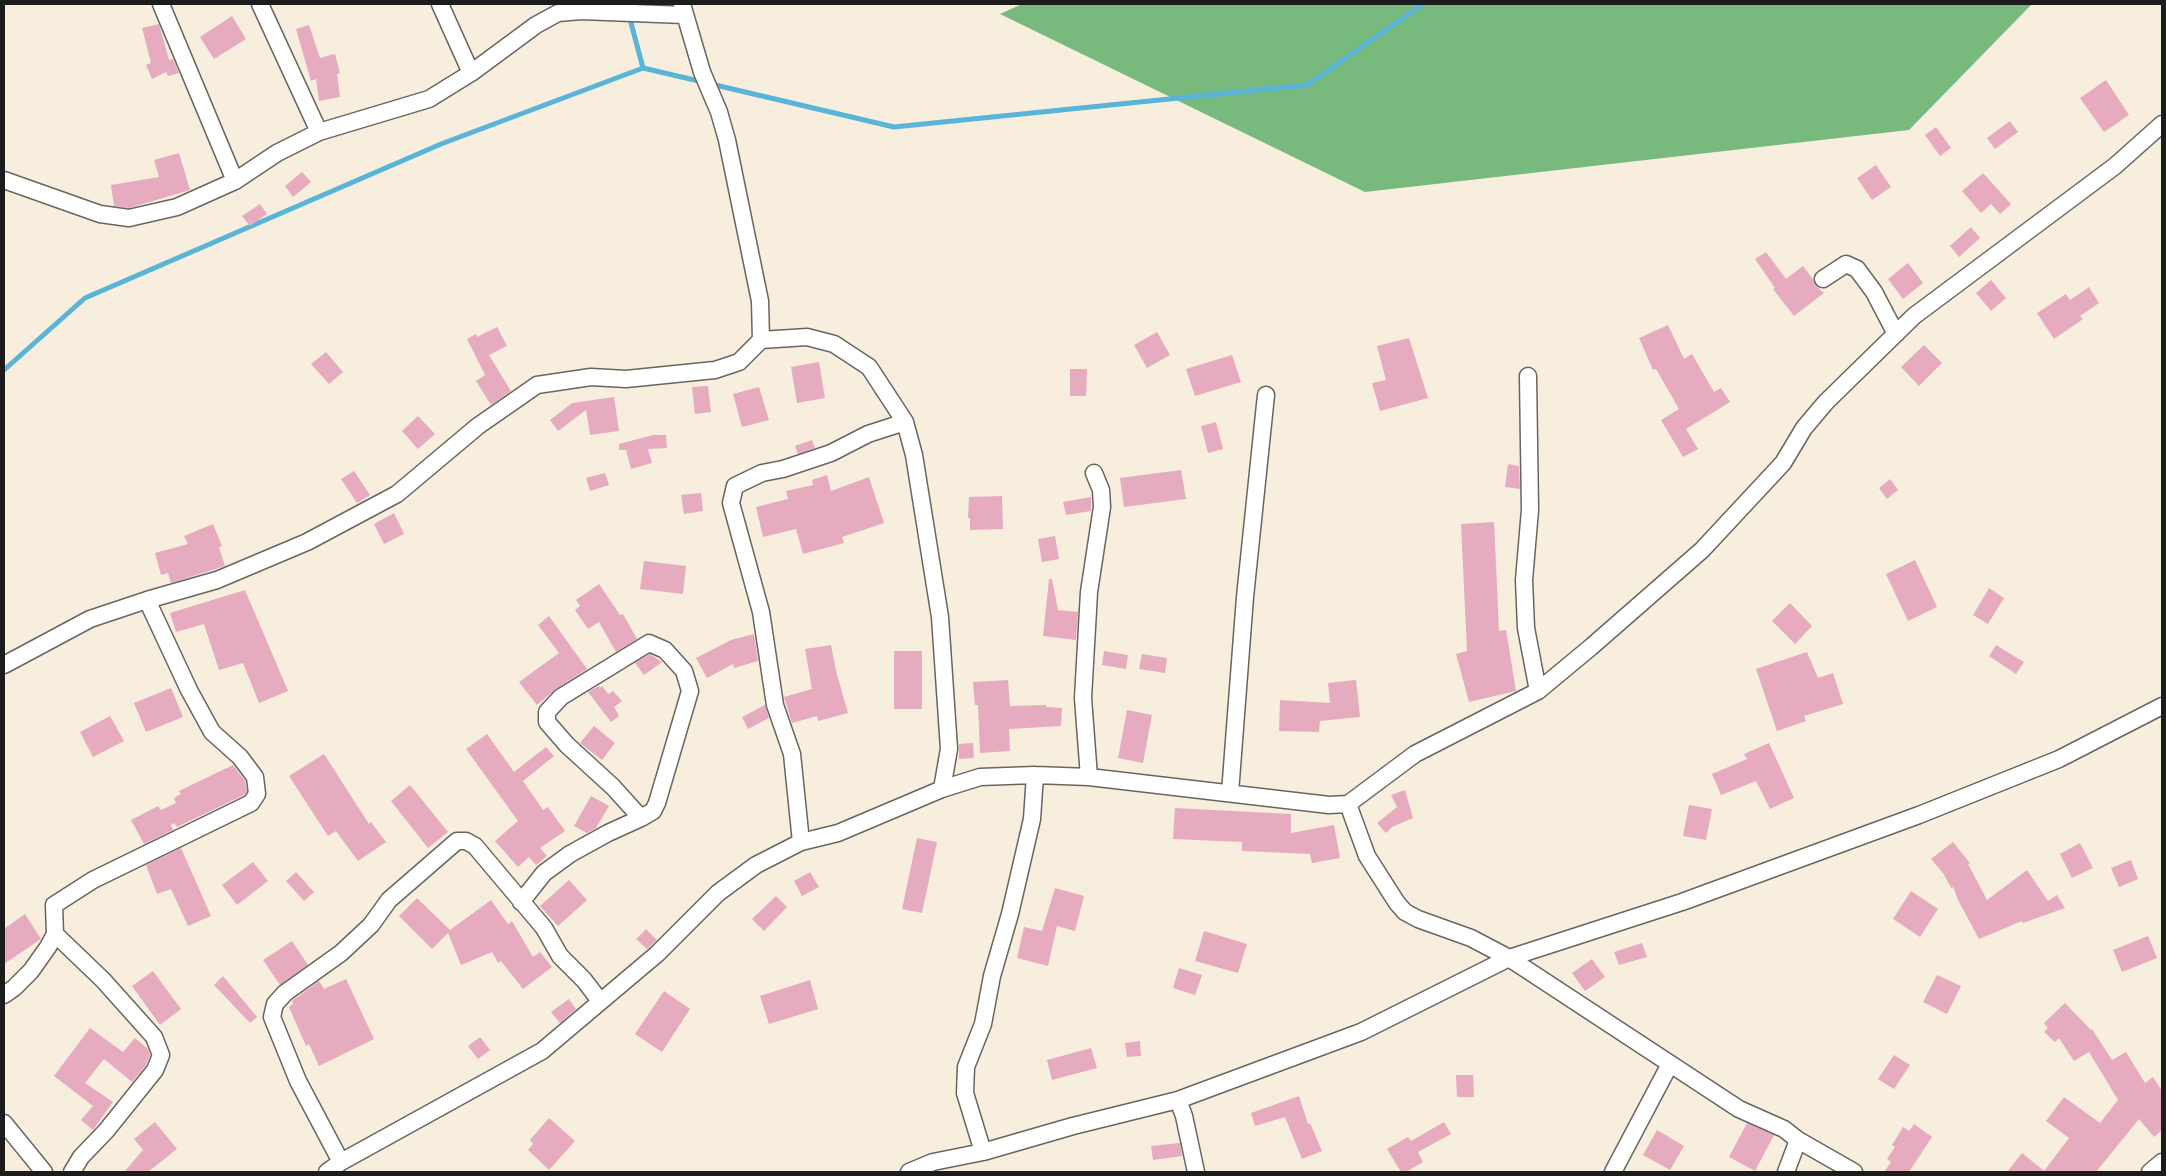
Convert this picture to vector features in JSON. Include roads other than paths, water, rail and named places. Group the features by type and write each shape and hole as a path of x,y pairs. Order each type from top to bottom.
{"street":[{"path":"161,4 235,181"},
{"path":"260,4 319,132"},
{"path":"440,4 471,73"},
{"path":"4,180 100,214 129,218 177,207 235,181 277,153 319,132 429,99 471,73 536,25 558,13 683,9 727,140 760,300 762,340"},
{"path":"327,1172 341,1162 542,1051 657,954 718,892 756,865 801,842 838,833 942,789 980,778 1035,775 1089,777 1329,805 1348,804 1415,754 1538,691 1591,647 1702,550 1782,463 1804,428 1826,402 1914,316 2115,166 2162,124"},
{"path":"1823,279 1846,264 1857,269 1874,292 1896,334"},
{"path":"4,665 90,619 217,580 307,542 397,494 478,426 538,386 591,377 626,379 714,370 739,362 762,340 807,337 834,344 869,367 905,422 914,455 940,617 949,749 942,789"},
{"path":"1528,376 1530,510 1524,580 1526,628 1538,691"},
{"path":"1230,794 1246,597 1266,395"},
{"path":"801,842 792,754 775,705 761,612 731,503 735,486 762,473 784,469 831,453 868,434 905,422"},
{"path":"1089,777 1083,698 1090,592 1102,507 1101,490 1094,473"},
{"path":"4,995 31,971 55,934 54,905 114,869 251,802 257,794 255,777 240,757 212,732 189,690 147,600"},
{"path":"521,902 544,874 570,854 608,833 641,818 652,811 658,803 690,691 684,671 665,650 649,643 561,697 547,712 547,722 567,744 613,787 641,818"},
{"path":"910,1172 933,1162 983,1152 1073,1126 1178,1100 1361,1032 1510,958 1682,902 1919,815 2059,759 2162,706"},
{"path":"983,1152 965,1093 966,1067 983,1024 992,976 1010,914 1032,820 1035,775"},
{"path":"1348,804 1367,856 1397,903 1405,912 1418,919 1471,938 1510,958 1738,1109 1784,1129 1798,1140 1854,1172"},
{"path":"341,1162 298,1081 272,1017 275,1004 285,993 341,953 371,925 389,900 457,841 466,841 475,846 544,928 560,956 584,980 600,1001"},
{"path":"55,934 103,980 154,1038 161,1055 155,1070 106,1132 81,1157 72,1172"},
{"path":"1613,1172 1670,1064"},
{"path":"1178,1100 1184,1116 1196,1172"},
{"path":"4,1123 44,1172"},
{"path":"1786,1172 1798,1140"},
{"path":"2150,1172 2162,1162"}],"waterway":[{"path":"626,4 643,68"},
{"path":"711,84 894,127 1307,85 1423,4"},
{"path":"4,370 85,298 441,144 643,68 703,82"}]}
